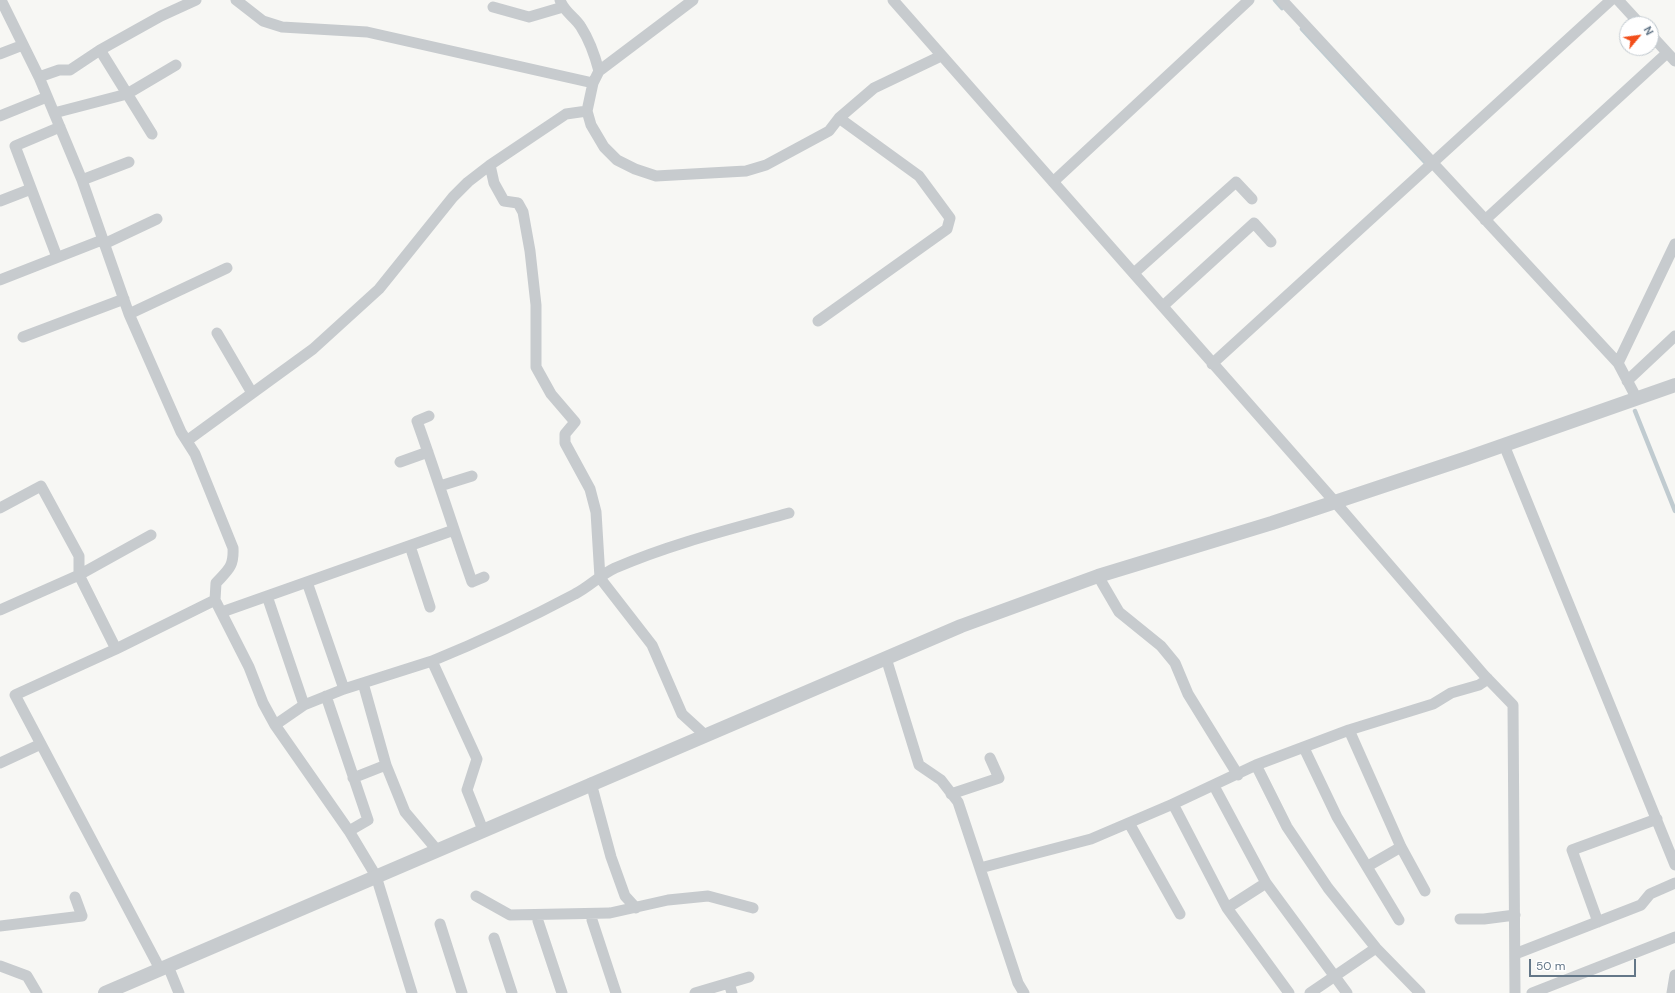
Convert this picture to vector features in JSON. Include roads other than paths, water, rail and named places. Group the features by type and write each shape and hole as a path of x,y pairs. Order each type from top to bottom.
{"street":[{"path":"1,0 39,77 82,180 129,314 181,432 188,440 233,548 234,560 230,568 216,584 215,600 249,667 263,703 275,725 349,831 376,876 412,993"},
{"path":"39,77 59,70 70,70 100,50 161,16 196,0"},
{"path":"236,0 263,21 282,27 366,32 593,83"},
{"path":"693,0 599,71 593,83 587,111 591,125 604,147 613,156 635,169 656,176 746,171 766,165 829,131 839,118 874,88 940,56"},
{"path":"893,0 940,56 1134,273 1212,364 1335,502 1484,674 1513,705 1515,993"},
{"path":"1053,182 1249,0"},
{"path":"1282,0 1618,363 1637,399"},
{"path":"1212,364 1611,0"},
{"path":"1618,0 1633,16"},
{"path":"493,7 528,17 561,4 581,26 591,45 599,71"},
{"path":"1485,220 1672,56 1659,43"},
{"path":"0,54 23,45"},
{"path":"100,50 152,134"},
{"path":"54,114 127,94 176,64"},
{"path":"0,116 47,97"},
{"path":"188,440 313,349 379,289 453,197 490,165 566,114 587,111"},
{"path":"818,321 948,229 950,218 919,176 839,118"},
{"path":"57,257 15,146 60,127"},
{"path":"82,180 129,162"},
{"path":"490,165 494,183 504,201 518,203 523,212 530,250 536,305 536,367 551,394 575,422 565,434 565,443 590,489 596,512 600,578 652,645 682,714 705,735"},
{"path":"1134,273 1236,182 1252,199"},
{"path":"0,201 31,188"},
{"path":"0,280 57,257 103,242 158,219"},
{"path":"1163,306 1254,223 1271,242"},
{"path":"1618,363 1675,244"},
{"path":"129,314 226,268"},
{"path":"23,337 124,299"},
{"path":"217,333 252,394"},
{"path":"1627,381 1675,336"},
{"path":"105,993 591,783 961,626 1098,576 1335,502 1504,446 1675,385"},
{"path":"429,416 417,421 454,530 472,582 484,577"},
{"path":"1504,446 1657,819 1672,849 1675,865"},
{"path":"400,462 428,452"},
{"path":"440,486 472,476"},
{"path":"0,508 41,486 79,556 79,575 116,649"},
{"path":"275,725 304,705 326,696 432,661 486,640 586,588 614,568 654,553 789,513"},
{"path":"222,612 454,530"},
{"path":"0,610 79,575 151,535"},
{"path":"410,546 430,607"},
{"path":"1098,576 1119,612 1161,646 1175,663 1188,694 1238,775"},
{"path":"307,582 344,689"},
{"path":"266,596 304,705"},
{"path":"179,993 15,695 116,649 215,600"},
{"path":"886,658 919,765 941,780 958,802 1018,983 1024,993"},
{"path":"432,661 477,759 467,790 483,830"},
{"path":"980,868 1091,839 1214,786 1256,766 1349,730 1433,704 1451,694 1479,685 1484,674"},
{"path":"363,683 386,765 405,812 437,850"},
{"path":"326,696 368,820 349,831"},
{"path":"1349,730 1401,847 1425,891"},
{"path":"0,763 41,744"},
{"path":"1304,748 1337,817 1368,866 1399,920"},
{"path":"951,794 999,778 990,758"},
{"path":"353,778 386,765"},
{"path":"1256,766 1288,828 1328,888 1376,948 1420,993"},
{"path":"591,783 611,857 625,896 636,908"},
{"path":"1214,786 1266,883 1347,993"},
{"path":"1173,804 1227,908 1289,993"},
{"path":"1598,922 1572,850 1657,819"},
{"path":"1129,823 1180,914"},
{"path":"1368,866 1401,847"},
{"path":"1227,908 1266,883"},
{"path":"1515,954 1641,905 1650,894 1675,883"},
{"path":"476,896 510,915 610,913 668,900 708,896 753,908"},
{"path":"0,926 82,916 75,898"},
{"path":"1460,919 1484,919 1514,915"},
{"path":"592,920 616,993"},
{"path":"538,921 562,993"},
{"path":"440,924 462,993"},
{"path":"1532,993 1675,937"},
{"path":"494,938 512,993"},
{"path":"1310,993 1376,948"},
{"path":"0,966 27,976 36,993"},
{"path":"1672,993 1675,975"},
{"path":"695,993 730,988 749,978"}],"waterway":[{"path":"1275,0 1282,8"},
{"path":"1302,29 1425,162"},
{"path":"1635,411 1675,511"}]}
